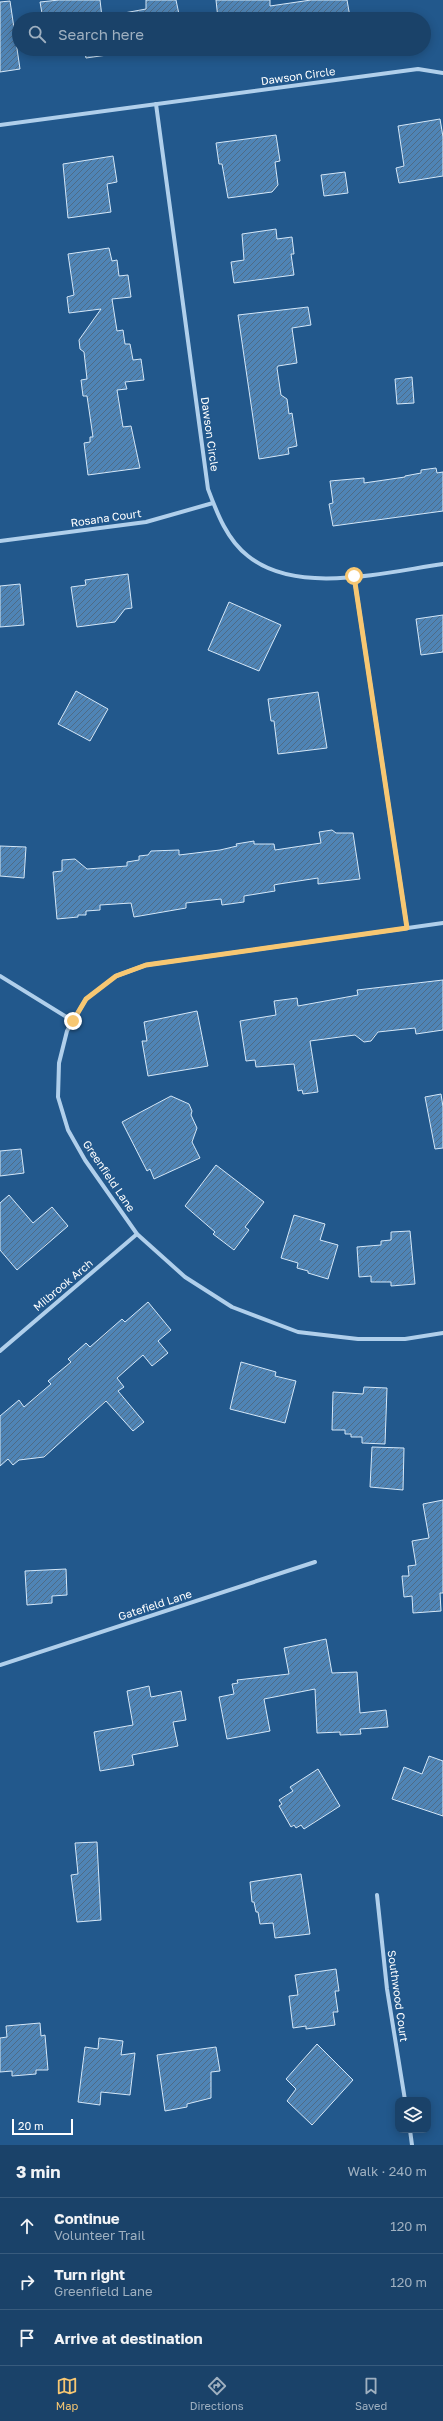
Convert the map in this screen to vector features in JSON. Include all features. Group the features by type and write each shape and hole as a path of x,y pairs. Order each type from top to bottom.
{"street":[{"name":"Dawson Circle","path":"0,125 418,69 443,73"},
{"name":"Dawson Circle","path":"156,104 208,489 217,516 229,535 248,556 268,567 304,577 332,579 443,564"},
{"name":"Rosana Court","path":"0,541 146,522 213,503"},
{"path":"354,576 407,928"},
{"name":"Greenfield Lane","path":"443,923 146,965 116,976 86,999 67,1031 59,1063 58,1097 68,1130 85,1160 137,1234 186,1277 232,1306 298,1332 358,1339 405,1339 443,1333"},
{"path":"0,976 73,1021"},
{"name":"Milbrook Arch","path":"0,1351 137,1234"},
{"name":"Gatefield Lane","path":"0,1665 315,1562"},
{"name":"Southwood Court","path":"377,1895 387,1989 405,2097"},
{"path":"410,2133 412,2145"}],"building":[{"path":"59,0 100,0 101,12 42,12 40,2"},
{"path":"146,0 176,0 179,12 130,12 146,9"},
{"path":"216,0 270,0 270,6 311,0 347,0 349,12 217,12"},
{"path":"10,1 12,15 12,56 18,56 20,69 0,72 0,2"},
{"path":"86,56 100,56 86,58"},
{"path":"440,119 443,137 443,176 399,183 396,168 404,166 398,126"},
{"path":"276,135 280,161 275,162 278,185 272,192 228,198 222,164 219,164 216,143"},
{"path":"113,156 117,182 107,184 111,212 68,218 63,164"},
{"path":"345,172 348,193 324,196 321,175"},
{"path":"276,229 277,239 292,237 294,254 291,254 294,275 234,283 231,262 244,260 242,234"},
{"path":"109,248 112,261 117,260 119,276 128,275 131,297 112,299 117,331 123,330 125,344 130,344 133,360 141,359 144,380 125,382 127,389 117,390 123,427 131,426 140,468 88,475 84,443 90,442 90,437 93,437 87,396 83,396 81,380 87,379 84,352 80,349 79,340 101,309 69,313 67,297 74,295 68,254"},
{"path":"308,307 311,325 292,328 297,363 278,366 277,368 281,395 287,399 289,414 292,413 297,446 288,448 289,454 259,459 238,315"},
{"path":"412,377 414,403 397,404 395,379"},
{"path":"436,468 437,473 443,472 443,511 333,526 329,504 333,503 330,481 364,478 364,483 405,477 421,473 421,470"},
{"path":"128,574 132,608 125,609 115,622 77,627 71,587 86,585 85,580"},
{"path":"20,584 24,625 0,627 0,586"},
{"path":"229,602 281,625 259,671 208,650"},
{"path":"443,615 443,652 421,655 416,619"},
{"path":"76,691 108,709 90,741 58,724"},
{"path":"318,692 327,748 278,754 274,721 271,721 268,699"},
{"path":"332,830 336,833 353,833 360,879 318,884 318,878 279,884 274,885 275,891 244,896 244,902 222,905 221,899 186,903 186,908 134,917 131,903 100,905 100,910 86,911 86,915 57,919 53,872 62,871 62,860 75,859 87,869 127,866 127,862 139,860 139,856 148,855 151,851 179,850 179,855 220,850 237,846 236,844 254,841 254,844 274,844 275,850 321,843 319,832"},
{"path":"0,846 26,847 24,878 0,876"},
{"path":"443,980 443,1030 416,1034 415,1028 378,1032 371,1041 364,1042 355,1035 310,1041 318,1092 303,1094 302,1090 298,1091 294,1064 256,1067 255,1060 246,1061 240,1021 276,1015 274,1001 297,998 298,1006 358,995 357,990"},
{"path":"197,1011 208,1066 148,1076 142,1041 147,1041 144,1022"},
{"path":"441,1094 443,1107 443,1148 435,1149 425,1097"},
{"path":"171,1096 189,1104 192,1111 191,1115 197,1128 192,1142 200,1158 154,1179 150,1169 147,1171 122,1122"},
{"path":"21,1149 24,1173 0,1176 0,1151"},
{"path":"216,1165 264,1202 245,1227 249,1230 234,1250 213,1234 215,1232 185,1206"},
{"path":"9,1195 33,1223 52,1207 68,1226 17,1270 0,1250 0,1203"},
{"path":"294,1215 325,1224 320,1240 338,1245 328,1279 308,1273 308,1271 297,1268 298,1263 281,1258"},
{"path":"410,1231 415,1284 391,1286 391,1282 371,1282 371,1276 359,1277 357,1247 381,1245 381,1241 391,1240 391,1232"},
{"path":"148,1302 171,1330 158,1341 168,1353 152,1366 143,1355 117,1378 124,1387 118,1391 144,1422 133,1431 106,1401 44,1457 19,1460 13,1465 8,1459 0,1466 0,1416 19,1400 24,1407 51,1384 48,1381 71,1362 68,1359 86,1343 90,1347 122,1319 125,1322"},
{"path":"241,1362 276,1372 275,1376 296,1381 285,1423 230,1409"},
{"path":"364,1387 387,1388 385,1444 362,1443 362,1437 351,1437 351,1434 345,1434 345,1430 332,1430 333,1392 363,1394"},
{"path":"372,1447 404,1448 403,1490 370,1487"},
{"path":"443,1500 443,1593 440,1593 441,1611 413,1613 412,1596 404,1597 402,1576 409,1576 408,1566 416,1565 412,1541 429,1538 423,1504"},
{"path":"66,1569 67,1595 52,1596 52,1603 27,1605 25,1571"},
{"path":"326,1639 332,1673 357,1672 360,1713 386,1710 388,1727 360,1729 361,1734 340,1735 340,1732 317,1733 315,1689 264,1699 270,1731 227,1739 219,1697 234,1694 232,1684 238,1683 237,1680 289,1674 284,1648"},
{"path":"149,1686 151,1697 181,1691 186,1720 173,1722 178,1746 132,1755 134,1765 100,1771 94,1732 133,1725 127,1691"},
{"path":"429,1756 443,1761 443,1816 392,1799 404,1767 422,1774"},
{"path":"318,1769 340,1806 304,1829 301,1825 296,1828 294,1825 291,1827 279,1806 282,1804 279,1800 293,1791 290,1787"},
{"path":"97,1842 101,1920 77,1922 71,1875 78,1874 75,1843"},
{"path":"301,1874 310,1934 275,1938 273,1923 260,1924 258,1912 256,1912 254,1902 252,1902 250,1882"},
{"path":"336,1969 339,1991 335,1991 338,2012 333,2012 335,2025 306,2029 306,2026 293,2028 289,1996 298,1995 295,1975"},
{"path":"40,2023 41,2036 45,2035 48,2070 36,2070 36,2074 12,2076 12,2071 0,2072 0,2038 7,2037 6,2026"},
{"path":"99,2038 123,2041 121,2055 135,2053 130,2095 101,2092 100,2105 78,2102 85,2047 98,2049"},
{"path":"317,2044 353,2080 312,2125 287,2101 296,2089 286,2079"},
{"path":"216,2047 220,2071 211,2072 211,2098 187,2104 187,2107 165,2111 157,2055"}],"route":[{"path":"73,1021 86,999 116,976 146,965 407,928 354,576"}]}
